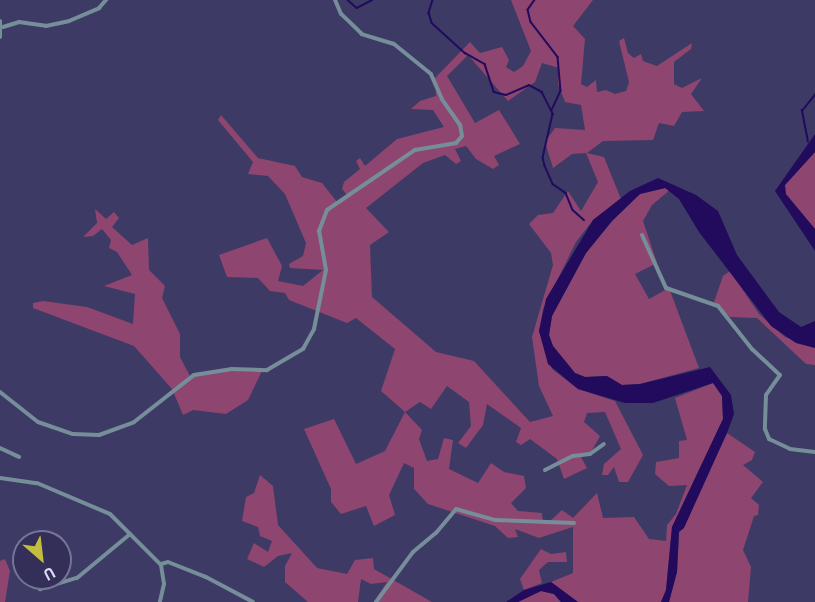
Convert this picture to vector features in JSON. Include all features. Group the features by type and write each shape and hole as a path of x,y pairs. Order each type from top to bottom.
{"street":[{"path":"3,27 19,22 46,26 69,21 99,8 106,0"},
{"path":"0,392 38,422 73,434 99,435 134,422 194,375 231,369 267,370 303,349 314,329 326,270 319,231 327,210 415,150 456,142 462,136 460,125 441,99 431,74 394,45 362,34 341,14 334,0"},
{"path":"0,21 3,27 0,37"},
{"path":"642,235 666,288 718,306 752,349 780,375 766,395 765,429 769,439 790,449 815,452"},
{"path":"545,470 573,456 590,454 604,444"},
{"path":"0,448 19,457"},
{"path":"0,478 37,483 105,511 161,565 164,584 160,602"},
{"path":"376,602 413,552 436,533 456,509 495,520 574,524"},
{"path":"72,579 77,578 130,534"},
{"path":"161,565 168,562 206,577 253,602"}],"shaded area":[{"path":"511,0 593,0 573,26 585,39 581,84 587,87 596,80 597,92 606,90 615,94 626,91 629,82 619,41 624,38 628,53 634,58 641,54 643,61 657,66 692,43 691,49 674,62 674,84 682,88 702,78 691,94 704,111 682,112 674,126 659,123 653,140 603,141 587,153 604,157 621,199 593,220 576,242 543,309 539,331 552,369 578,389 615,401 643,455 628,482 619,482 614,467 608,475 602,475 604,464 621,449 605,412 587,413 584,422 600,436 590,454 580,455 587,468 564,479 557,459 530,439 521,445 516,442 521,428 487,404 483,425 466,448 458,443 471,426 469,402 447,386 431,409 420,402 405,412 381,391 395,349 356,318 347,323 289,300 285,293 270,291 258,278 227,277 219,255 267,238 282,266 278,281 303,286 323,270 290,268 289,264 303,256 306,243 285,194 268,176 248,174 253,162 218,120 221,115 258,158 295,166 302,177 322,183 337,202 347,195 342,189 344,182 360,169 356,161 360,158 365,166 397,139 444,127 433,110 411,109 420,101 436,96 435,78 470,42 480,53 502,47 509,60 506,67 514,72 523,66 531,51","holes":["468,55 508,101 535,82 542,63 559,68 558,84 565,102 581,105 585,130 555,128 545,142 553,168 572,154 586,153 598,182 581,211 568,191 553,213 538,215 529,224 551,253 553,265 532,337 539,386 553,416 530,422 474,361 436,352 372,297 370,245 389,232 366,208 423,163 445,155 456,164 461,161 455,149 466,146 476,159 493,169 499,165 494,156 520,144 499,110 475,123 447,76"]},
{"path":"815,134 815,152 785,185 786,194 815,229 815,251 775,191"},
{"path":"815,152 815,229 785,194 785,185"},
{"path":"658,178 696,195 718,211 737,255 779,312 801,327 815,321 815,348 796,343 771,326 699,232 679,199 665,188 640,194 612,221 586,253 552,316 549,335 553,346 575,373 585,377 607,376 622,385 640,384 710,367 731,395 734,414 727,433 684,528 679,532 677,572 669,602 661,602 666,590 672,527 723,419 722,396 713,383 653,403 625,403 578,389 548,364 539,331 546,299 593,220 630,191"},
{"path":"665,188 671,189 652,205 643,221 657,263 635,274 649,299 669,288 699,368 640,384 622,385 607,376 585,377 575,373 553,346 549,335 552,316 586,253 612,221 640,194"},
{"path":"95,209 106,219 114,212 119,218 112,227 132,245 148,238 149,270 165,286 162,298 180,334 180,357 190,376 233,368 262,371 248,400 226,414 193,410 183,415 172,389 134,346 33,308 33,303 43,301 87,307 133,324 135,294 104,286 132,275 117,252 109,248 111,240 102,229 93,236 83,237 97,223"},
{"path":"730,271 759,314 785,337 815,348 815,365 806,364 757,318 730,317 714,302 723,276"},
{"path":"713,383 722,396 723,419 672,527 666,590 661,602 578,602 551,582 573,573 573,527 539,538 515,529 518,537 508,538 495,526 428,504 414,489 414,468 404,463 389,495 395,515 374,526 366,506 341,514 331,502 331,489 304,429 334,419 356,464 385,451 405,412 422,430 419,439 427,461 438,459 444,438 453,440 449,469 478,483 491,463 504,472 524,476 526,488 511,503 518,511 542,513 543,523 548,523 562,510 573,518 597,493 603,518 634,517 649,539 666,541 667,525 676,514 687,485 669,486 655,474 656,462 679,458 679,441 687,440 675,398"},
{"path":"727,433 755,452 752,460 743,465 763,482 751,498 759,505 758,515 754,516 743,550 751,567 748,602 669,602 677,572 679,532"},
{"path":"260,475 273,486 278,525 317,568 347,574 355,560 373,558 374,569 432,602 379,602 377,597 387,582 371,584 361,579 358,602 308,602 285,582 285,566 292,553 278,556 264,567 247,559 254,543 268,552 272,541 260,536 258,527 242,521 246,497 254,493"},
{"path":"541,549 551,554 566,552 567,562 548,562 539,570 542,583 524,590 520,579"},
{"path":"5,559 10,571 5,602 0,602 0,561"},
{"path":"551,582 578,602 561,602 554,594 541,591 518,602 506,602 524,590"},
{"path":"541,591 554,594 561,602 518,602"}],"waterway":[{"path":"348,0 357,8 372,0"},
{"path":"433,0 429,13 432,23 465,53 485,64 494,92 506,95 529,85 542,92 553,114 543,158 545,166 553,184 566,193 573,210 584,220"},
{"path":"535,0 528,10 531,22 558,57 561,91 552,110"},
{"path":"808,142 802,111 815,95"}]}
